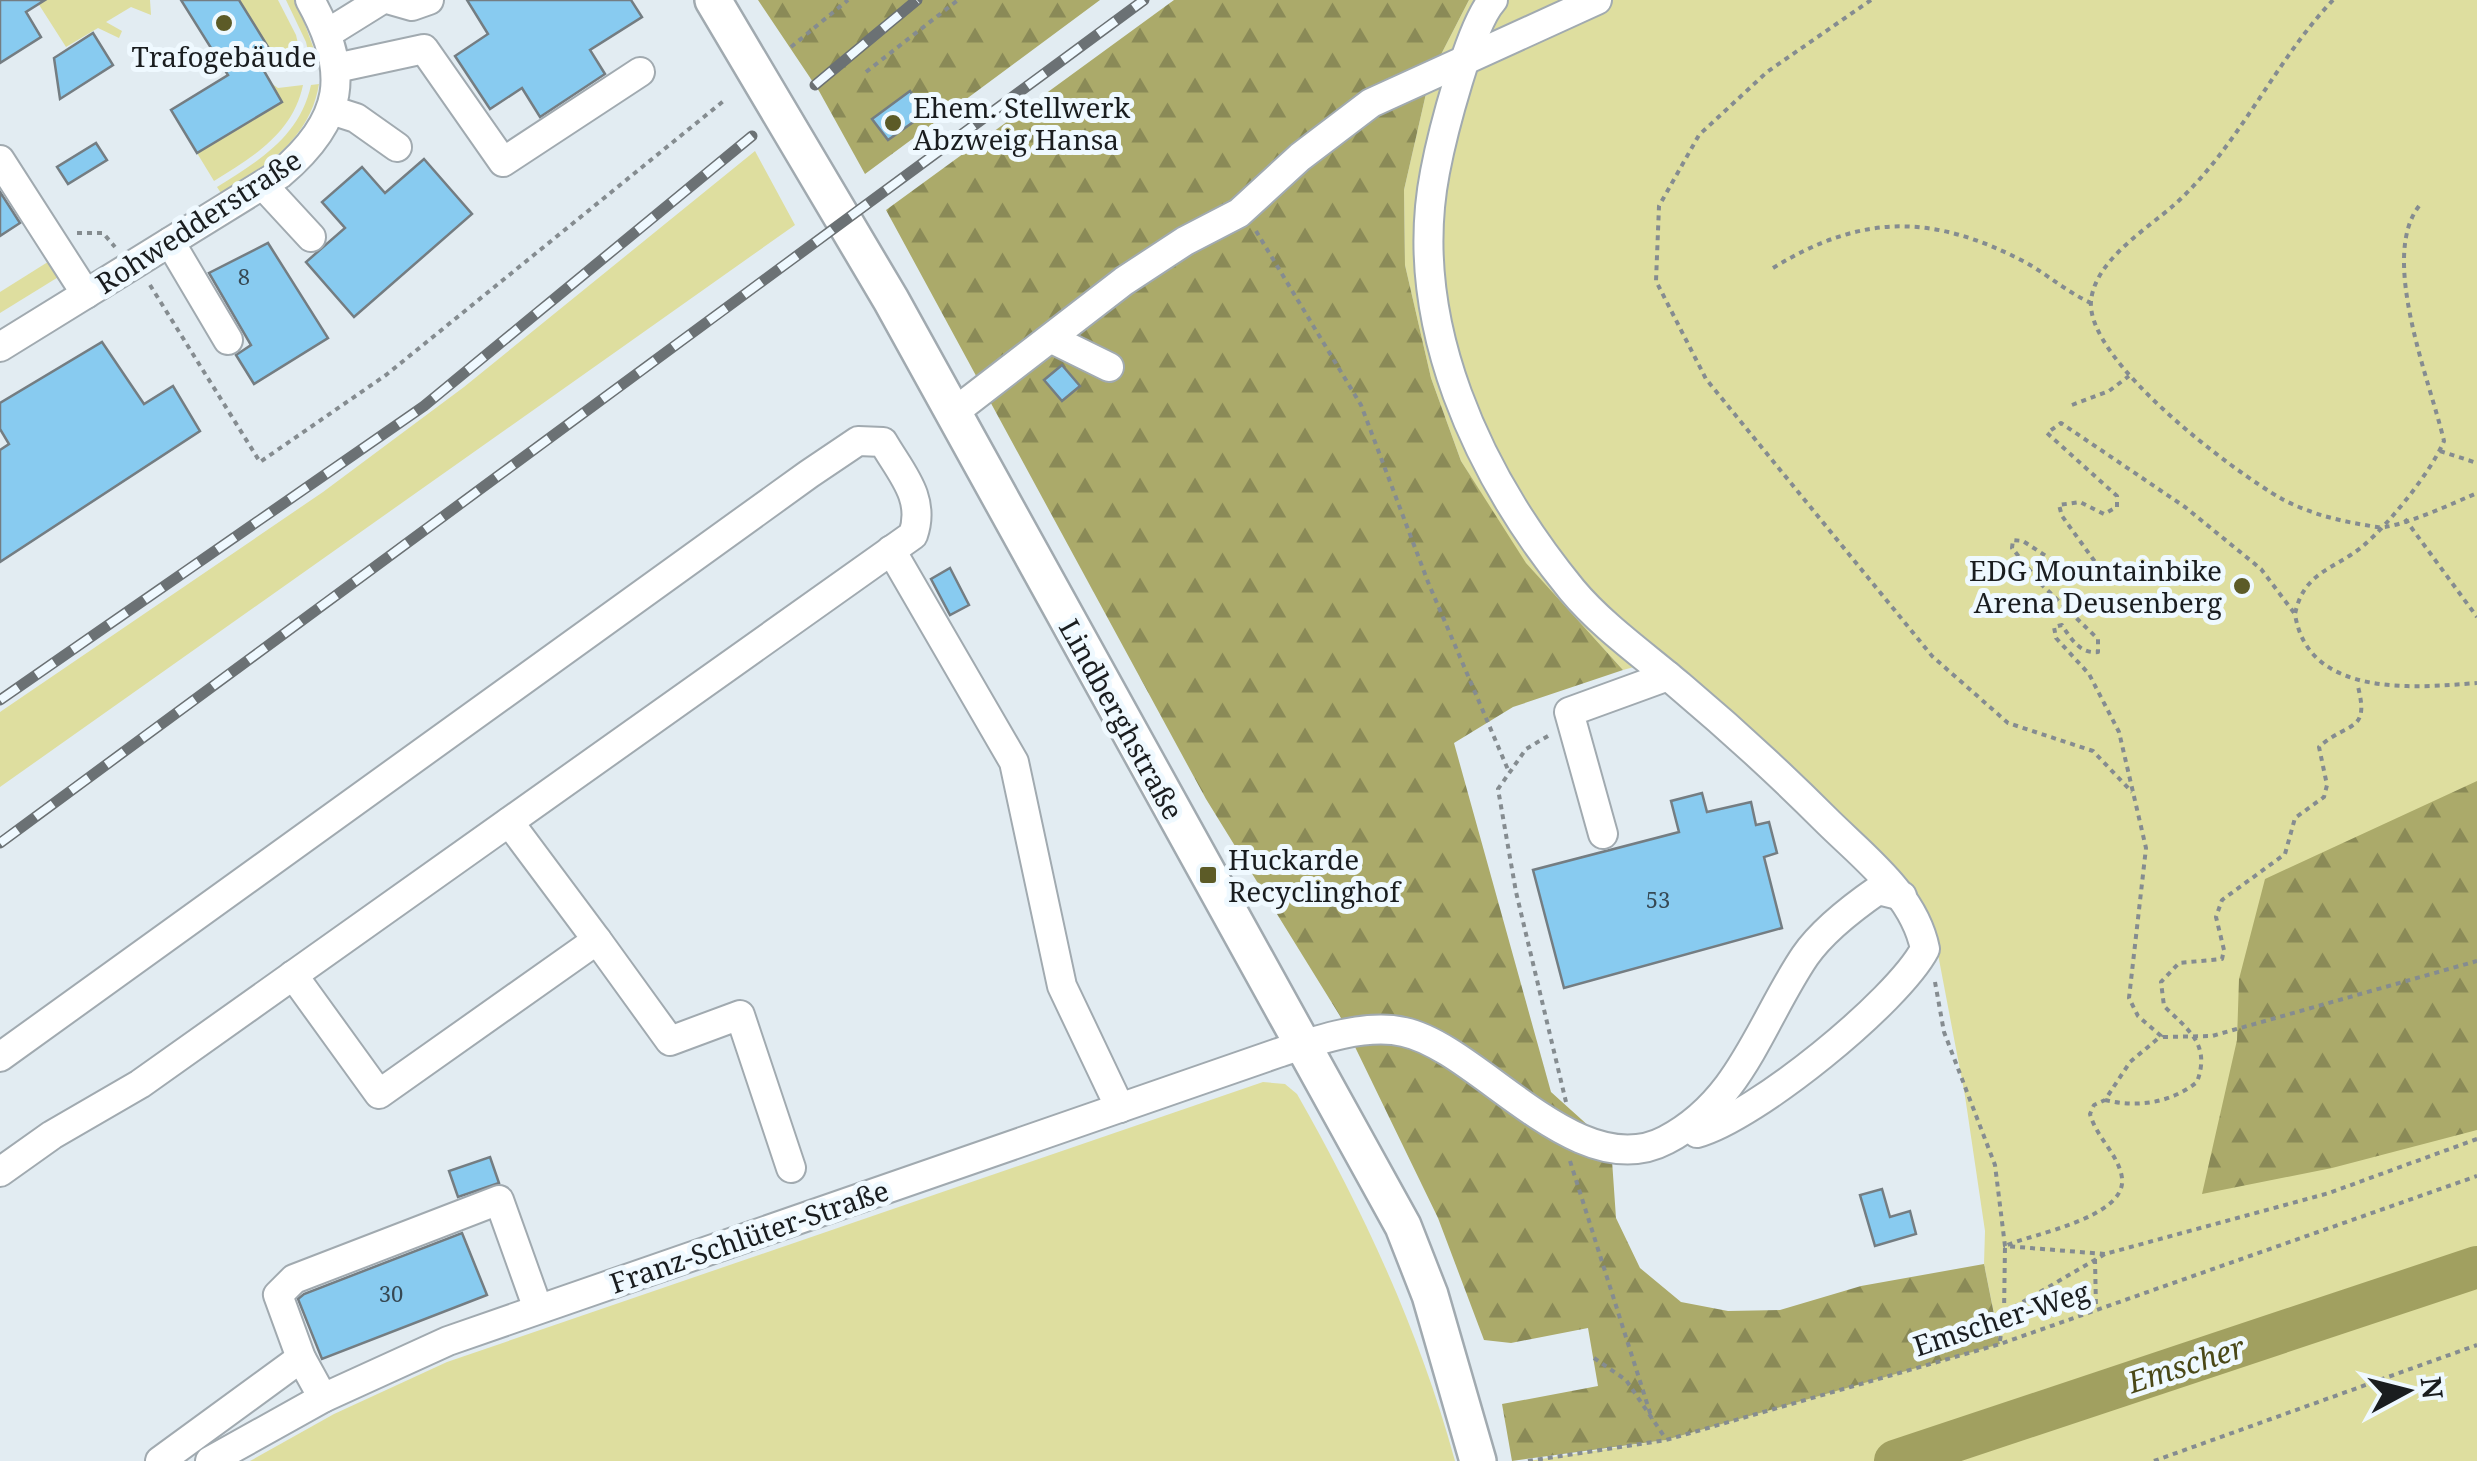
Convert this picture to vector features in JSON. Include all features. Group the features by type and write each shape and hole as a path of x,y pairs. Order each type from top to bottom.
{"main road":[{"name":"Lindberghstraße","path":"713,0 952,413 1403,1226 1430,1294 1478,1461"}],"street":[{"name":"Rohwedderstraße","path":"0,347 86,294 125,255 170,242 263,184 309,149 331,110 336,68 328,33 310,0"},
{"path":"328,33 381,0"},
{"path":"390,0 412,6 429,0"},
{"path":"1493,0 1442,133 1428,206 1428,287 1446,364 1477,438 1521,517 1574,592 1778,769 1902,896 1921,930 1925,949"},
{"path":"952,413 1124,281 1251,202 1300,157 1372,103 1597,0"},
{"path":"336,68 424,49 503,162 640,72"},
{"path":"331,110 356,118 397,147"},
{"path":"0,160 86,294"},
{"path":"263,184 311,237"},
{"path":"170,242 228,340"},
{"path":"1052,339 1109,366"},
{"path":"0,1057 858,442 883,442 917,498 919,516 912,535 140,1084 52,1134 0,1172"},
{"path":"892,550 1014,762 1062,986 1120,1108"},
{"path":"1603,834 1568,712 1668,676"},
{"path":"509,822 670,1041 740,1015 791,1168"},
{"path":"1662,1143 1703,1118 1746,1063 1806,954 1850,908 1878,890 1902,896"},
{"path":"293,975 379,1094 597,940"},
{"name":"Franz-Schlüter-Straße","path":"210,1461 323,1398 448,1341 1302,1045 1348,1034 1402,1031 1457,1058 1542,1122 1611,1146 1662,1143 1706,1131 1832,1048 1890,993 1925,949"},
{"path":"323,1398 301,1358 278,1295 294,1279 498,1200 538,1309"},
{"path":"160,1461 301,1358"}],"path":[{"path":"790,47 848,0"},
{"path":"866,72 958,0"},
{"path":"1871,0 1767,72 1698,135 1659,206 1656,281 1706,379 1932,656 2008,723 2093,751 2132,792"},
{"path":"2332,0 2200,176 2114,258 2102,274 2091,302 2103,339 2129,376 2230,462 2282,499 2331,519 2380,528 2477,493"},
{"path":"54,243 94,231 103,233 125,255 260,462 386,375 726,99"},
{"path":"1251,202 1257,239 1362,405 1428,582 1510,773"},
{"path":"2295,614 2307,582 2358,550 2380,528 2444,441 2402,259 2410,218 2419,206"},
{"path":"1773,268 1802,250 1872,226 1937,226 2029,264 2091,302"},
{"path":"2072,405 2109,391 2129,376"},
{"path":"2477,683 2405,685 2356,680 2314,656 2295,614 2261,569 2186,506 2061,424 2047,432 2117,496 2116,507 2104,514 2080,502 2059,504 2062,516 2098,566 2096,576 2084,581 2023,540 2014,540 2012,548 2040,584 2098,639 2098,652 2090,652 2071,640 2062,626 2054,627 2056,638 2102,696 2118,732 2146,848 2129,998 2138,1016 2161,1036 2198,1038 2477,961"},
{"path":"2440,451 2477,462"},
{"path":"2405,519 2477,617"},
{"path":"2005,1246 2034,1233 2062,1231 2104,1208 2119,1193 2122,1176 2090,1114 2094,1105 2105,1100 2136,1104 2184,1093 2197,1082 2201,1071 2198,1038 2164,1006 2161,982 2178,963 2222,960 2218,910 2222,900 2285,854 2295,818 2324,797 2327,785 2319,747 2359,722 2362,702 2356,680"},
{"path":"1571,721 1526,750 1498,789 1516,892 1566,1092 1570,1158 1652,1419"},
{"path":"1925,949 1944,1032 1995,1166 2005,1246 2000,1344"},
{"path":"2105,1100 2130,1062 2161,1036"},
{"path":"2004,1314 2105,1254 2330,1193 2477,1139"},
{"name":"Emscher-Weg","path":"1528,1461 1666,1440 2000,1344 2477,1176"},
{"path":"2005,1246 2105,1254"},
{"path":"2096,1259 2096,1309"},
{"path":"2154,1461 2477,1345"},
{"path":"1594,1358 1626,1380 1666,1440"}],"green space":[{"path":"36,0 150,0 151,15 131,7 106,22 122,31 119,38 98,28 66,47"},
{"path":"239,0 278,0 296,35 303,65 278,63"},
{"path":"286,0 296,0 319,63 311,64 306,42"},
{"path":"758,0 1100,0 865,174 819,91"},
{"path":"1174,0 1469,0 1430,76 1404,190 1405,265 1431,378 1461,461 1526,563 1623,670 1513,707 1454,743 1551,1092 1611,1146 1616,1218 1640,1268 1681,1302 1728,1311 1780,1310 1861,1286 1984,1264 2000,1344 1666,1440 1512,1461 1502,1404 1598,1386 1588,1328 1511,1343 1484,1340 1438,1218 1340,1016 1206,799 886,210"},
{"path":"1469,0 2477,0 2477,1461 1528,1461 1666,1440 2000,1343 1984,1264 1985,1231 1965,1096 1937,949 1652,662 1623,670 1522,559 1461,461 1431,378 1405,265 1404,190 1430,76"},
{"path":"271,83 278,88 303,85 290,117 257,153 214,181 197,153 282,102"},
{"path":"319,84 314,103 296,136 269,162 221,193 217,187 262,157 287,133 306,103 311,85"},
{"path":"755,151 795,225 0,787 0,712 323,492 464,387"},
{"path":"51,260 60,276 0,313 0,292"},
{"path":"2477,781 2477,1130 2332,1168 2202,1194 2237,1040 2239,979 2265,879"},
{"path":"1263,1082 1285,1084 1297,1094 1345,1183 1407,1318 1455,1461 250,1461 334,1414 447,1362"}],"building":[{"path":"0,0 45,0 26,12 41,37 0,63"},
{"path":"181,0 239,0 278,63 264,71 282,102 197,153 171,110 228,75"},
{"path":"467,0 631,0 642,17 590,50 605,74 540,117 522,88 490,109 455,56 488,34"},
{"path":"93,33 113,65 60,99 54,58"},
{"name":"Ehem. Stellwerk Abzweig Hansa","path":"910,91 926,113 888,140 872,119"},
{"path":"96,143 107,160 68,184 57,167"},
{"path":"424,159 472,214 354,317 306,262 345,228 322,202 362,167 385,193"},
{"path":"0,192 20,223 0,236"},
{"path":"268,243 328,338 254,384 236,355 251,345 209,273"},
{"path":"102,342 144,404 173,386 200,431 0,562 0,450 9,444 0,429 0,403"},
{"path":"1062,365 1080,386 1062,401 1044,380"},
{"path":"950,568 969,605 950,615 931,579"},
{"path":"1702,793 1707,812 1751,802 1756,825 1769,822 1777,853 1764,857 1782,928 1564,988 1533,870 1679,832 1671,801"},
{"path":"490,1157 499,1183 458,1197 449,1171"},
{"path":"1882,1189 1890,1217 1910,1211 1916,1234 1875,1246 1860,1195"},
{"path":"462,1233 487,1295 322,1359 298,1299"}],"waterway":[{"name":"Emscher","path":"1895,1461 2477,1267"}],"railway":[{"path":"815,85 917,0"},
{"path":"0,843 1144,0"},
{"path":"0,700 424,406 752,136"}],"place":[{"name":"Trafogebäude","path":"224,23"},
{"name":"Ehem. Stellwerk Abzweig Hansa","path":"893,123"},
{"name":"EDG Mountainbike Arena Deusenberg","path":"2242,586"},
{"name":"Huckarde Recyclinghof","path":"1208,875"}]}
